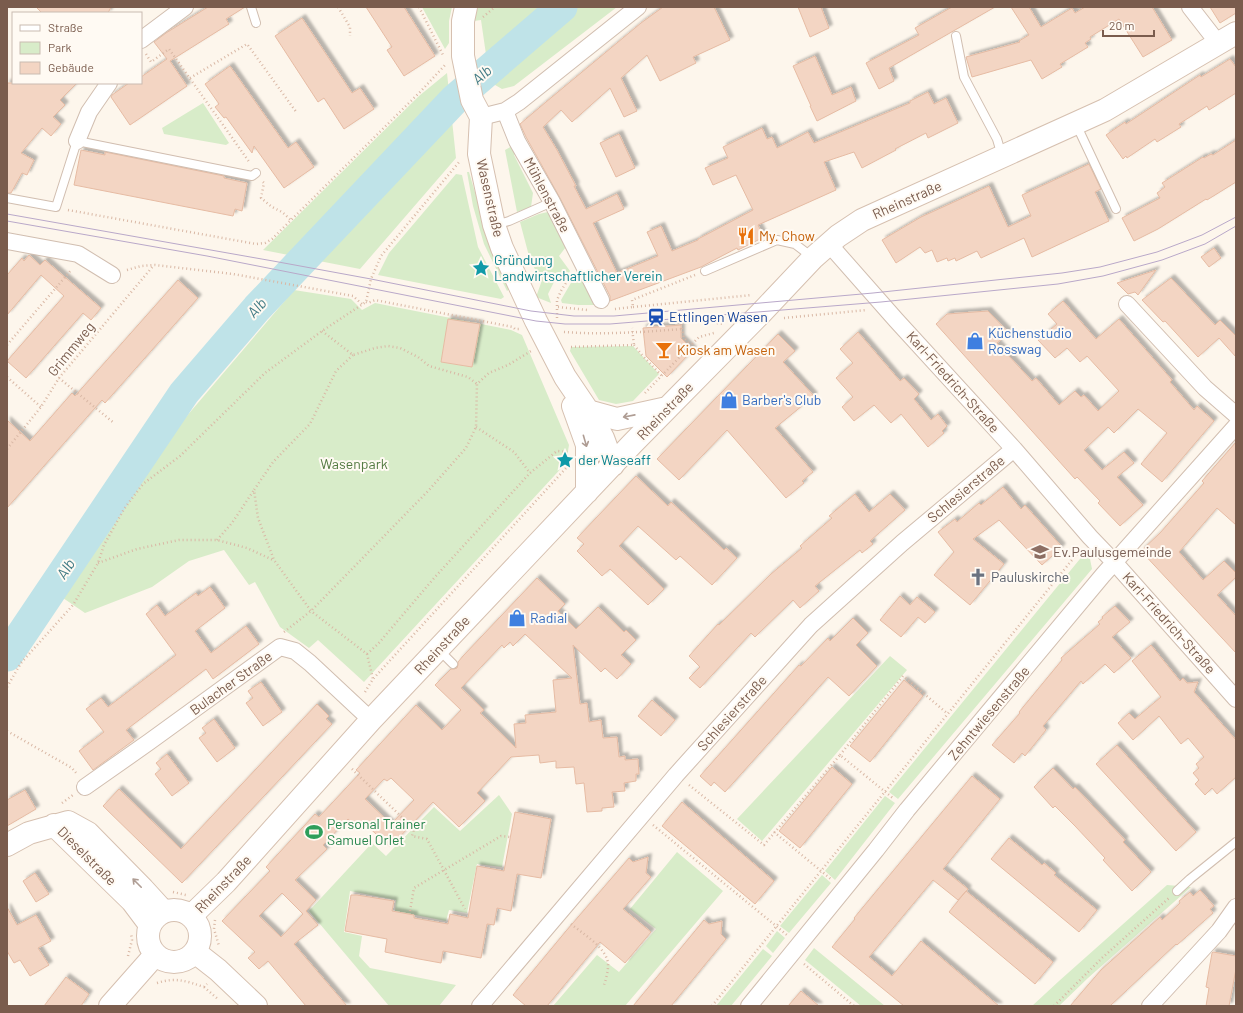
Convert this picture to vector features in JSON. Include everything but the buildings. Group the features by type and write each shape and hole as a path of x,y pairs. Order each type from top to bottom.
{"main road":[{"name":"Wasenstraße","path":"466,7 458,60 476,108 479,154 494,225 502,248 533,316 557,340 565,378 587,445 587,492"},
{"name":"Rheinstraße","path":"191,916 226,882 371,720 613,464 821,251 862,220 1105,110 1227,38"},
{"name":"Wasenstraße","path":"565,378 588,411 603,438 613,464"},
{"path":"588,411 617,419 667,408"},
{"name":"Dieselstraße","path":"7,844 29,833 68,822 88,833 143,889 160,909"},
{"name":"Rheinstraße","path":"160,909 178,910 186,912 191,916 200,931 200,940 195,952"},
{"path":"160,909 148,932 147,939 150,948 155,955 163,961 173,963 189,958 195,952 218,970 256,1006"},
{"path":"110,1006 155,955"}],"street":[{"path":"143,47 185,7"},
{"path":"476,108 505,111 519,102 638,7"},
{"path":"1190,7 1227,38"},
{"path":"77,141 89,112 109,84"},
{"name":"Mühlenstraße","path":"505,111 517,141 552,202 602,306"},
{"path":"7,241 78,254 112,275"},
{"name":"Karl-Friedrich-Straße","path":"821,251 887,309 1014,449 1090,537 1236,699"},
{"path":"1127,304 1205,388 1236,415"},
{"name":"Zehntwiesenstraße","path":"749,1006 907,810 1104,575 1236,426"},
{"name":"Schlesierstraße","path":"480,1006 676,775 811,625 902,543 1014,449"},
{"name":"Bulacher Straße","path":"86,785 149,742 280,648 295,651 371,720"},
{"path":"1150,1006 1219,931 1236,907"}],"lane":[{"path":"251,7 256,23"},
{"path":"956,36 964,77 997,139 1002,157"},
{"path":"1076,123 1116,209"},
{"path":"7,198 56,207 77,141 252,176 256,173"},
{"path":"494,225 509,222 552,202"},
{"path":"705,271 776,240 821,251"},
{"path":"438,649 453,664"},
{"path":"1177,891 1236,842"}],"path":[{"path":"56,207 256,244 265,243 272,239 421,91 458,60 419,7"},
{"path":"340,8 350,27 350,36"},
{"path":"190,78 247,44 297,113"},
{"path":"143,47 151,62 169,49 264,183 261,198 291,220"},
{"path":"366,302 371,279 382,256 461,160"},
{"path":"7,345 76,265 78,254"},
{"path":"112,275 141,266 155,265 233,274 353,296 362,304"},
{"name":"Grimmweg","path":"7,449 41,407 59,378 155,265"},
{"path":"633,307 632,300 705,271"},
{"path":"558,307 633,307 780,292"},
{"path":"7,687 21,663 73,605 98,562 104,545 121,515 144,484 180,456 265,373 322,331 362,304 374,300 524,330"},
{"path":"709,322 722,324 887,309"},
{"path":"681,324 684,338 691,345"},
{"path":"632,328 634,345 662,376"},
{"path":"280,648 278,636 311,612 430,490 466,448 476,427 477,384 489,373 557,340 592,334 682,329"},
{"path":"322,331 353,355"},
{"path":"644,394 699,337 719,331"},
{"path":"557,340 634,345"},
{"path":"218,540 232,523 273,462 299,433 310,424 336,371 353,355 375,348 388,346 400,348 418,357 429,366 468,377 477,384"},
{"path":"7,376 41,407"},
{"path":"59,378 114,423"},
{"path":"476,427 514,452 530,473"},
{"path":"367,654 378,644 435,577 530,473 557,451 571,451"},
{"path":"371,720 364,693 373,680 572,462"},
{"path":"254,490 258,518 274,560 311,612 367,654 373,680"},
{"path":"712,1006 1090,537"},
{"path":"98,562 137,549 179,540 218,540 247,548 274,560"},
{"path":"676,775 764,845 840,755 903,676 948,714"},
{"path":"7,731 72,768 86,785"},
{"path":"840,755 907,810"},
{"path":"339,756 414,829 412,836 427,839 465,909"},
{"path":"642,816 776,927 795,949 854,1006"},
{"path":"774,832 843,890"},
{"path":"410,911 414,888 501,836 510,837"},
{"path":"160,909 187,895"},
{"path":"204,987 228,958 221,952 214,929 215,921 223,907 212,895"},
{"path":"1054,1006 1102,958 1166,901"},
{"path":"559,914 600,948 607,957 608,966 604,985"},
{"path":"151,985 168,979 179,980 204,987 220,1001"}],"green space":[{"path":"422,7 452,7 449,21 449,43 445,49"},
{"path":"478,7 617,7 514,86 502,89 490,82 481,20 474,21"},
{"path":"447,73 456,158 360,269 263,250 419,96"},
{"path":"203,103 229,143 226,145 164,134 162,128"},
{"path":"514,145 518,152 514,155 533,193 531,207 517,212 505,150"},
{"path":"467,172 469,172 489,240 511,288 507,291 484,244 473,206"},
{"path":"456,174 462,175 478,247 504,297 501,299 378,275 389,253"},
{"path":"552,211 569,243 559,256 570,271 566,277 558,274 548,294 551,303 536,297 541,283 529,256 520,222 539,214"},
{"path":"579,269 596,305 562,303 561,300"},
{"name":"Wasenpark","path":"294,290 351,299 362,310 375,303 511,330 522,335 569,445 566,463 364,682 318,640 309,648 280,627 255,582 249,585 224,550 189,561 152,587 85,613 63,598 140,471"},
{"path":"633,346 659,374 633,401 616,404 599,400 570,351 571,347"},
{"path":"1084,554 1090,559 1092,569 898,799 889,792"},
{"path":"890,656 907,670 762,841 737,819"},
{"path":"499,795 512,814 502,867 477,864 467,913 449,910 446,921 395,911 396,900 350,891 344,932 362,936 359,956 370,968 456,985 439,1006 389,1006 309,911 372,843 386,856 434,807 460,831"},
{"path":"885,796 895,803 835,880 825,871"},
{"path":"677,852 723,891 625,1006 553,1006 597,955 619,972 656,929 630,909"},
{"path":"822,875 831,883 789,933 780,926"},
{"path":"1167,885 1191,887 1088,978 1059,1006 1032,1006 1059,981"},
{"path":"777,931 785,938 773,953 766,946"},
{"path":"814,948 885,1006 861,1006 805,960"},
{"path":"763,949 772,956 731,1006 716,1006"}],"waterway":[{"name":"Alb","path":"7,656 184,393 257,308 455,99 562,7"}],"tram line":[{"path":"7,214 371,279 531,311 574,316 614,316 873,293 1062,273 1100,267 1157,252 1202,235 1236,217"},
{"path":"7,221 207,256 536,321 565,324 610,324 881,302 1058,284 1103,276 1162,260 1205,244 1236,226"}],"place":[{"name":"My. Chow","path":"746,236"},
{"name":"Gründung Landwirtschaftlicher Verein","path":"481,268"},
{"name":"Ettlingen Wasen","path":"656,317"},
{"name":"Küchenstudio Rosswag","path":"975,341"},
{"name":"Kiosk am Wasen","path":"664,350"},
{"name":"Barber's Club","path":"729,400"},
{"name":"der Waseaff","path":"565,460"},
{"name":"Ev.Paulusgemeinde","path":"1040,552"},
{"name":"Pauluskirche","path":"978,577"},
{"name":"Radial","path":"517,618"},
{"name":"Personal Trainer Samuel Orlet","path":"314,832"}]}
